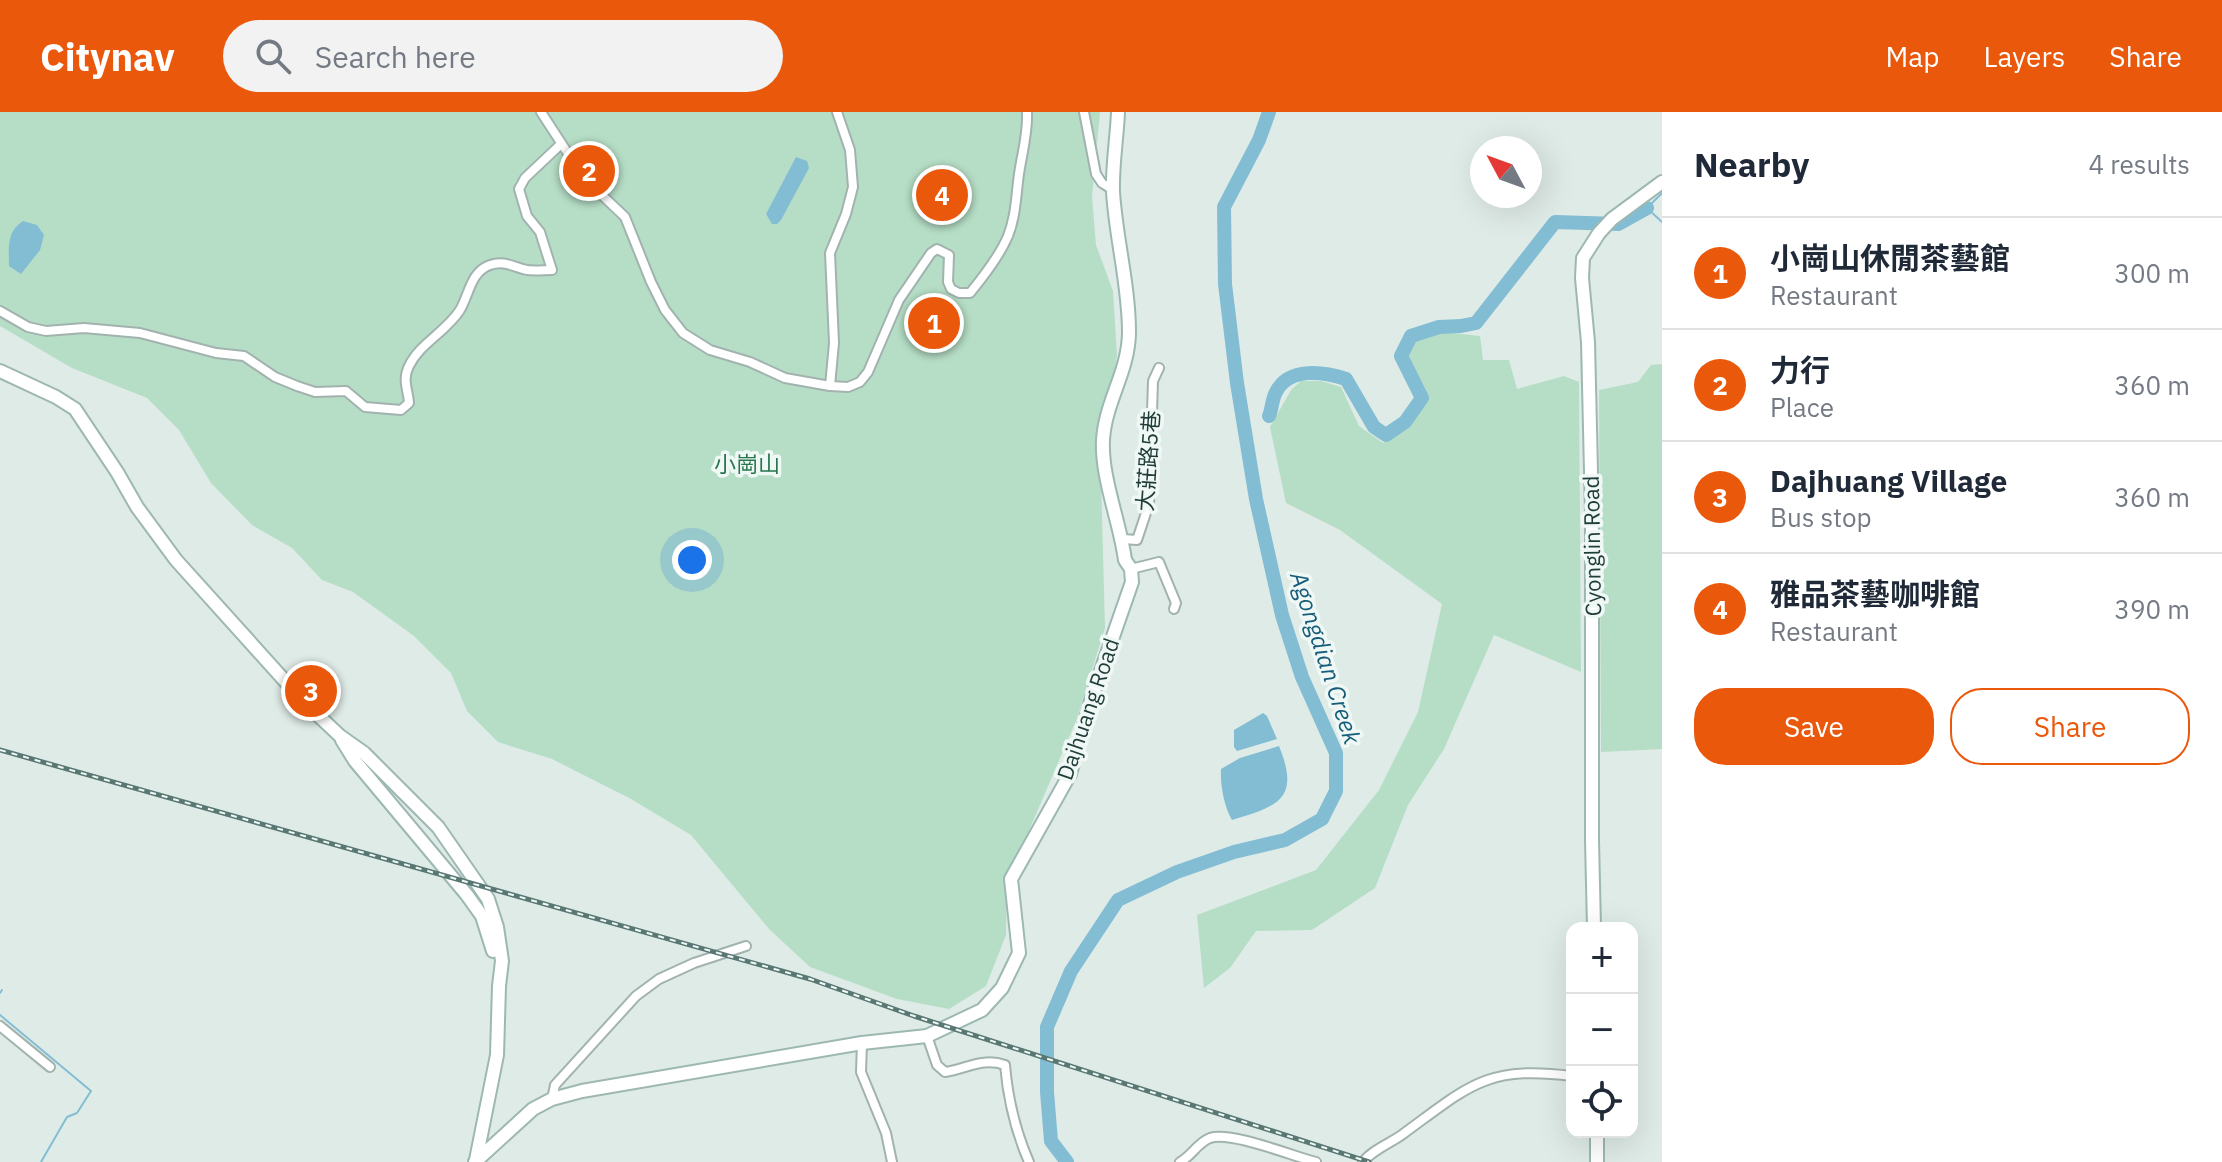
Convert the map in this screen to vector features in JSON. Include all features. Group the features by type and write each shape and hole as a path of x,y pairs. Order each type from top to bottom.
{"street":[{"path":"541,112 584,178 625,217 651,282 665,310 683,333 710,350 750,362 785,378 848,387 860,382 868,372 899,300 922,264 937,249 949,255 948,282 951,289 959,293 970,293 988,270 1008,235 1018,197 1027,112"},
{"path":"830,386 834,343 830,253 853,187 850,150 837,112"},
{"path":"1084,112 1096,174 1102,183 1113,190"},
{"name":"Dajhuang Road","path":"475,1161 533,1109 552,1099 582,1091 862,1043 927,1036 982,1010 1002,988 1019,953 1011,879 1070,774 1093,694 1132,582 1108,479 1103,440 1123,372 1129,336 1128,298 1113,190 1118,112"},
{"path":"0,311 28,327 46,331 84,328 140,333 216,353 244,356 275,377 297,386 315,392 346,391 365,407 401,410 409,403 404,383 409,367 424,347 452,321 478,273 486,266 500,262 527,270 552,270 540,232 527,216 519,189 525,178 561,144"},
{"name":"Cyonglin Road","path":"1594,922 1592,498 1583,258 1612,219 1662,182"},
{"name":"大莊路5巷","path":"1123,539 1137,540 1149,504 1153,381 1159,368"},
{"path":"0,371 75,409 137,507 176,560 303,701 340,736 364,753 438,827 488,899 497,927 502,961 497,1055 475,1161"},
{"path":"1131,569 1159,562 1176,603 1174,609"},
{"path":"340,736 355,761 413,828 482,916 492,941 499,986"},
{"path":"552,1099 555,1085 636,996 659,979 694,963 746,946"},
{"path":"0,1026 50,1067"},
{"path":"927,1036 937,1065 945,1072 979,1062 1005,1065 1013,1120 1029,1162"},
{"path":"862,1043 861,1072 886,1133 892,1162"},
{"path":"1363,1162 1368,1155 1386,1147 1446,1101 1494,1076 1523,1072 1566,1076"},
{"path":"1180,1162 1211,1138 1231,1137 1316,1162"},
{"path":"1597,1138 1597,1162"}],"green space":[{"name":"小崗山","path":"0,112 1100,112 1092,197 1096,245 1113,291 1117,355 1101,478 1105,628 1076,721 1007,882 1006,935 986,986 949,1009 897,999 810,967 769,929 691,835 631,799 552,759 498,742 467,711 451,673 414,636 353,592 322,580 292,548 252,525 211,483 179,430 147,398 72,368 0,326"},
{"path":"1444,332 1480,336 1483,360 1509,360 1517,389 1564,376 1579,382 1581,672 1494,635 1444,749 1408,805 1375,888 1312,930 1256,931 1230,968 1204,988 1197,915 1316,870 1379,790 1418,712 1442,604 1340,530 1286,503 1270,427 1291,390 1301,381 1321,381 1341,387 1359,426 1383,443 1408,425 1427,401 1425,388 1408,358 1416,341"},
{"path":"1662,364 1662,749 1601,752 1599,390 1638,382 1651,365"}],"water":[{"path":"796,157 807,161 809,168 781,220 772,224 766,214"},
{"path":"23,221 37,225 44,235 40,250 21,274 9,266 9,247 11,235"},
{"path":"1263,713 1277,739 1237,751 1234,747 1234,730"},
{"path":"1279,746 1287,778 1281,797 1263,810 1232,820 1223,795 1221,769 1240,758"}],"waterway":[{"name":"Agongdian Creek","path":"1067,1162 1051,1141 1047,1027 1071,971 1118,900 1177,872 1234,852 1285,840 1322,819 1336,791 1336,753 1302,677 1282,615 1256,499 1225,284 1224,207 1259,140 1269,112"},
{"path":"1662,193 1647,208 1662,222"},
{"path":"1269,416 1276,392 1289,378 1308,373 1328,374 1346,379 1374,427 1386,435 1405,422 1422,398 1401,356 1411,336 1439,327 1476,323 1555,222 1618,224 1647,208"},
{"path":"0,1015 91,1091 77,1113 67,1117 41,1162"}],"railway":[{"path":"0,750 810,979 914,1016 1369,1162"}],"place":[{"name":"力行","path":"589,171"},
{"name":"雅品茶藝咖啡館","path":"942,195"},
{"name":"小崗山休閒茶藝館","path":"934,323"},
{"name":"Dajhuang Village","path":"311,691"}]}
